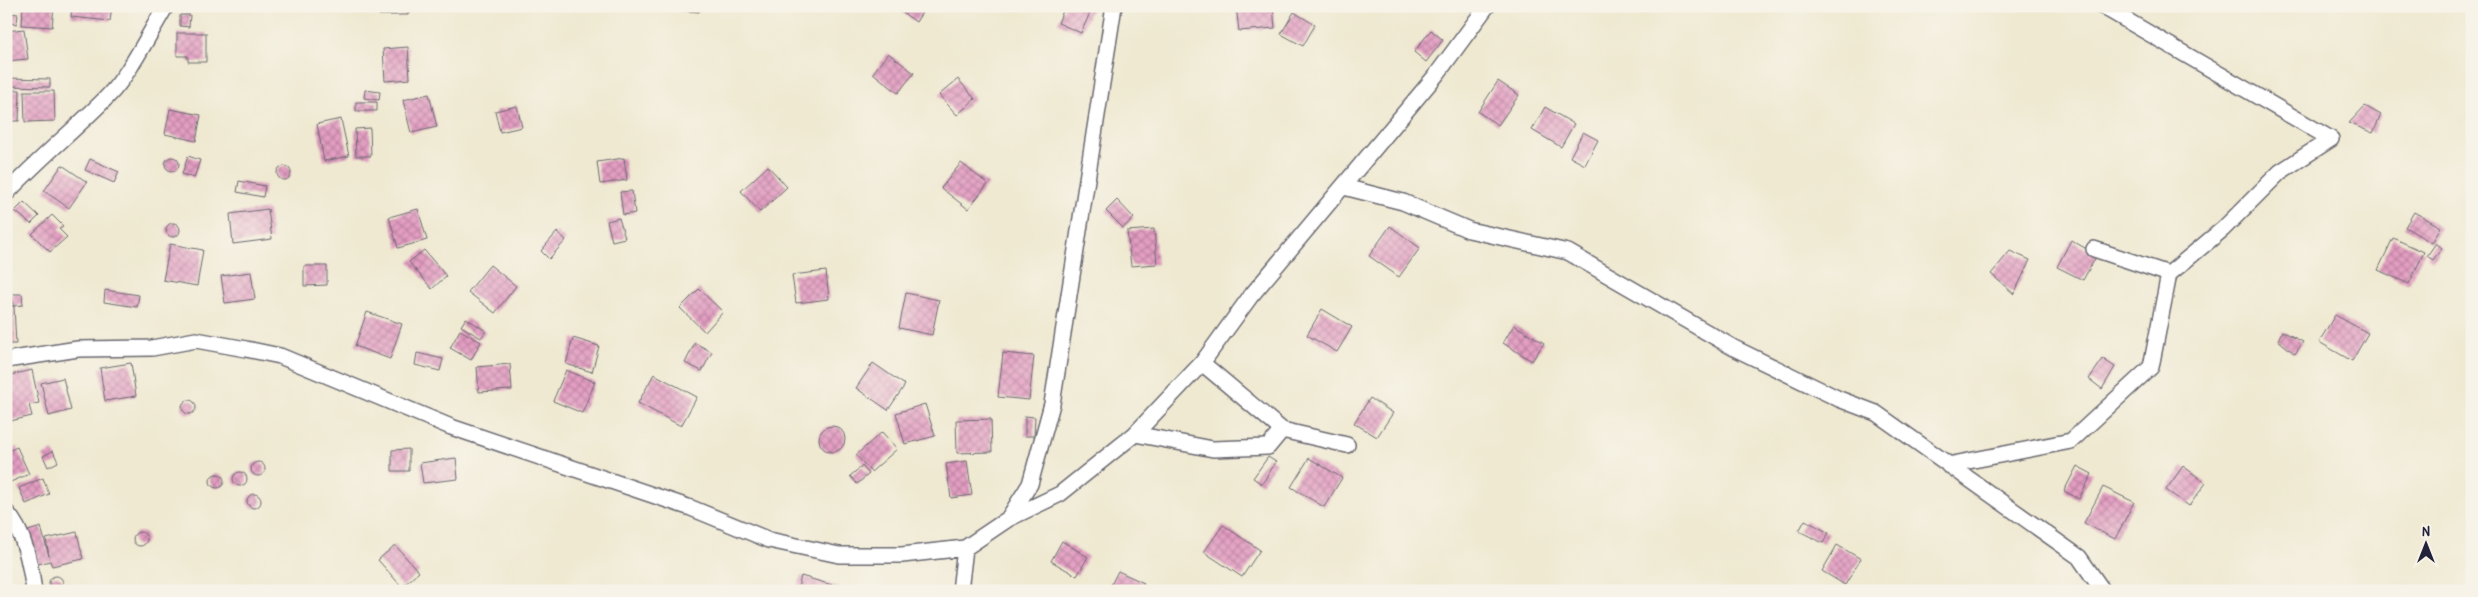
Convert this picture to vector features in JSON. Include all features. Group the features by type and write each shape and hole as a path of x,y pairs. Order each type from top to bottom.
{"street":[{"path":"6,194 30,168 110,95 166,6"},
{"path":"1008,519 1030,484 1052,404 1114,6"},
{"path":"6,360 78,349 152,348 196,340 280,356 451,427 691,508 769,540 839,555 902,555 965,548 1008,519 1060,494 1135,434 1202,364 1250,297 1438,74 1487,6"},
{"path":"1948,465 2071,441 2151,367 2169,274 2223,230 2280,172 2332,139 2102,6"},
{"path":"1344,187 1403,202 1470,230 1568,252 1734,348 1840,399 1876,413 2079,557 2103,591"},
{"path":"2094,249 2169,274"},
{"path":"1202,364 1282,430 1347,445"},
{"path":"1135,434 1212,449 1268,447 1282,430"},
{"path":"6,512 15,521 23,544 34,591"},
{"path":"965,548 965,589"}],"building":[{"path":"23,6 54,6 52,27 22,25"},
{"path":"72,6 112,6 110,21 71,17"},
{"path":"378,6 408,6 408,15 379,15"},
{"path":"677,6 699,6 699,12 676,10"},
{"path":"893,6 926,6 916,22"},
{"path":"1065,6 1093,6 1081,33 1058,23"},
{"path":"1236,6 1273,6 1275,28 1239,31"},
{"path":"1294,12 1315,25 1303,46 1281,34"},
{"path":"9,13 18,14 17,24 8,23"},
{"path":"180,15 190,15 189,27 180,26"},
{"path":"24,29 28,59 6,61 6,31"},
{"path":"1431,30 1443,40 1426,62 1414,52"},
{"path":"177,33 206,33 206,62 188,62 188,56 177,56"},
{"path":"408,47 410,79 385,81 383,49"},
{"path":"888,53 914,73 898,93 873,73"},
{"path":"6,78 50,79 50,87 6,86"},
{"path":"958,79 975,99 957,115 939,95"},
{"path":"1498,81 1519,95 1498,125 1478,112"},
{"path":"6,90 20,90 19,121 6,121"},
{"path":"365,90 380,92 379,100 364,98"},
{"path":"24,91 54,91 55,121 25,122"},
{"path":"429,94 437,127 411,133 403,100"},
{"path":"356,102 377,102 377,111 356,111"},
{"path":"517,106 522,127 500,132 495,111"},
{"path":"2365,106 2381,115 2373,133 2349,123"},
{"path":"1545,107 1574,124 1561,147 1532,130"},
{"path":"170,109 201,115 196,141 165,134"},
{"path":"341,119 349,156 324,161 317,124"},
{"path":"370,128 371,156 356,156 355,129"},
{"path":"1583,132 1598,140 1585,165 1570,157"},
{"path":"188,156 200,160 194,178 182,174"},
{"path":"172,157 177,159 179,164 177,169 172,171 167,169 165,164 167,159"},
{"path":"624,158 627,180 600,184 597,162"},
{"path":"90,159 119,172 114,183 85,170"},
{"path":"961,163 988,184 968,209 941,188"},
{"path":"62,165 87,182 69,208 44,191"},
{"path":"284,166 289,168 291,173 289,178 284,180 279,178 277,173 279,168"},
{"path":"768,166 787,187 760,212 741,191"},
{"path":"239,181 265,186 263,197 237,192"},
{"path":"632,191 635,213 623,215 620,192"},
{"path":"1117,200 1134,218 1123,228 1106,211"},
{"path":"24,202 39,216 31,224 15,211"},
{"path":"268,209 272,239 233,244 230,214"},
{"path":"418,209 427,240 398,248 389,217"},
{"path":"2414,212 2441,227 2432,243 2405,227"},
{"path":"52,215 63,226 59,229 67,237 50,252 32,234"},
{"path":"619,218 625,238 612,241 607,221"},
{"path":"173,223 178,225 180,230 178,235 173,237 168,235 166,230 168,225"},
{"path":"1390,226 1420,248 1399,277 1369,256"},
{"path":"1154,229 1157,264 1131,266 1127,231"},
{"path":"557,232 566,240 549,259 541,251"},
{"path":"2393,238 2424,252 2409,284 2378,270"},
{"path":"2071,240 2097,255 2083,280 2057,267"},
{"path":"2436,243 2442,248 2433,260 2427,256"},
{"path":"170,244 203,250 197,286 163,280"},
{"path":"424,250 446,276 432,289 409,262"},
{"path":"2010,251 2030,260 2014,294 1991,274"},
{"path":"490,265 516,286 495,313 468,292"},
{"path":"304,266 327,266 327,285 304,286"},
{"path":"826,271 829,299 796,303 792,275"},
{"path":"251,272 255,299 225,303 221,276"},
{"path":"699,289 723,312 705,332 680,308"},
{"path":"105,290 139,295 137,307 104,302"},
{"path":"906,293 939,300 932,335 899,328"},
{"path":"12,294 22,294 23,305 13,306"},
{"path":"14,306 16,344 6,344 6,307"},
{"path":"1322,309 1352,327 1337,352 1307,335"},
{"path":"367,312 402,324 390,359 355,346"},
{"path":"2335,315 2368,333 2352,361 2319,342"},
{"path":"466,318 486,331 481,338 461,326"},
{"path":"1514,325 1544,343 1532,361 1503,343"},
{"path":"460,330 481,342 471,360 450,348"},
{"path":"2282,331 2303,342 2295,354 2278,340"},
{"path":"573,338 599,346 592,372 566,364"},
{"path":"695,343 712,352 702,371 685,363"},
{"path":"417,353 443,359 440,371 415,365"},
{"path":"1003,353 1034,356 1029,400 998,397"},
{"path":"2103,359 2115,367 2102,389 2089,379"},
{"path":"131,363 136,396 105,401 100,368"},
{"path":"873,363 905,385 888,410 856,388"},
{"path":"510,364 512,390 479,392 477,367"},
{"path":"32,370 39,403 29,405 32,416 6,422 6,376"},
{"path":"566,370 595,382 582,413 553,401"},
{"path":"654,374 697,397 681,426 638,403"},
{"path":"63,378 71,410 49,416 41,383"},
{"path":"1370,398 1393,413 1377,437 1354,423"},
{"path":"189,400 194,402 196,407 194,412 189,414 184,412 182,407 184,402"},
{"path":"925,404 935,436 905,444 896,413"},
{"path":"1025,416 1035,417 1034,436 1025,436"},
{"path":"991,419 992,452 957,453 956,420"},
{"path":"832,426 841,430 845,439 841,448 832,452 823,448 819,439 823,430"},
{"path":"882,432 897,449 871,472 856,455"},
{"path":"17,447 29,474 6,484 6,452"},
{"path":"409,449 409,471 392,471 392,450"},
{"path":"53,451 58,462 48,467 43,456"},
{"path":"1268,457 1276,462 1262,484 1253,478"},
{"path":"456,458 458,479 423,483 420,463"},
{"path":"1309,458 1342,478 1324,507 1291,487"},
{"path":"967,461 972,495 951,498 946,464"},
{"path":"258,462 263,464 265,469 263,474 258,476 253,474 251,469 253,464"},
{"path":"862,466 869,474 857,484 850,476"},
{"path":"2077,466 2092,474 2079,499 2064,491"},
{"path":"2183,466 2206,483 2189,506 2166,490"},
{"path":"240,472 245,474 247,479 245,484 240,486 235,484 233,479 235,474"},
{"path":"217,474 222,476 224,481 222,486 217,488 212,486 210,481 212,476"},
{"path":"43,478 49,494 26,504 19,488"},
{"path":"2103,487 2134,502 2115,539 2084,523"},
{"path":"254,494 259,496 261,501 259,506 254,508 249,506 247,501 249,496"},
{"path":"1805,520 1829,533 1823,543 1799,531"},
{"path":"1223,525 1260,550 1242,577 1204,552"},
{"path":"41,527 49,556 46,539 77,532 83,559 52,566 50,561 38,564 28,531"},
{"path":"140,532 145,534 147,539 145,544 140,546 135,544 133,539 135,534"},
{"path":"1062,541 1088,557 1077,576 1051,561"},
{"path":"395,545 419,572 402,587 378,560"},
{"path":"1837,545 1861,559 1845,585 1822,571"},
{"path":"1118,571 1144,583 1141,591 1108,591"},
{"path":"56,576 61,578 63,583 61,588 56,590 51,588 49,583 51,578"},
{"path":"801,576 839,587 838,591 797,591"}]}
